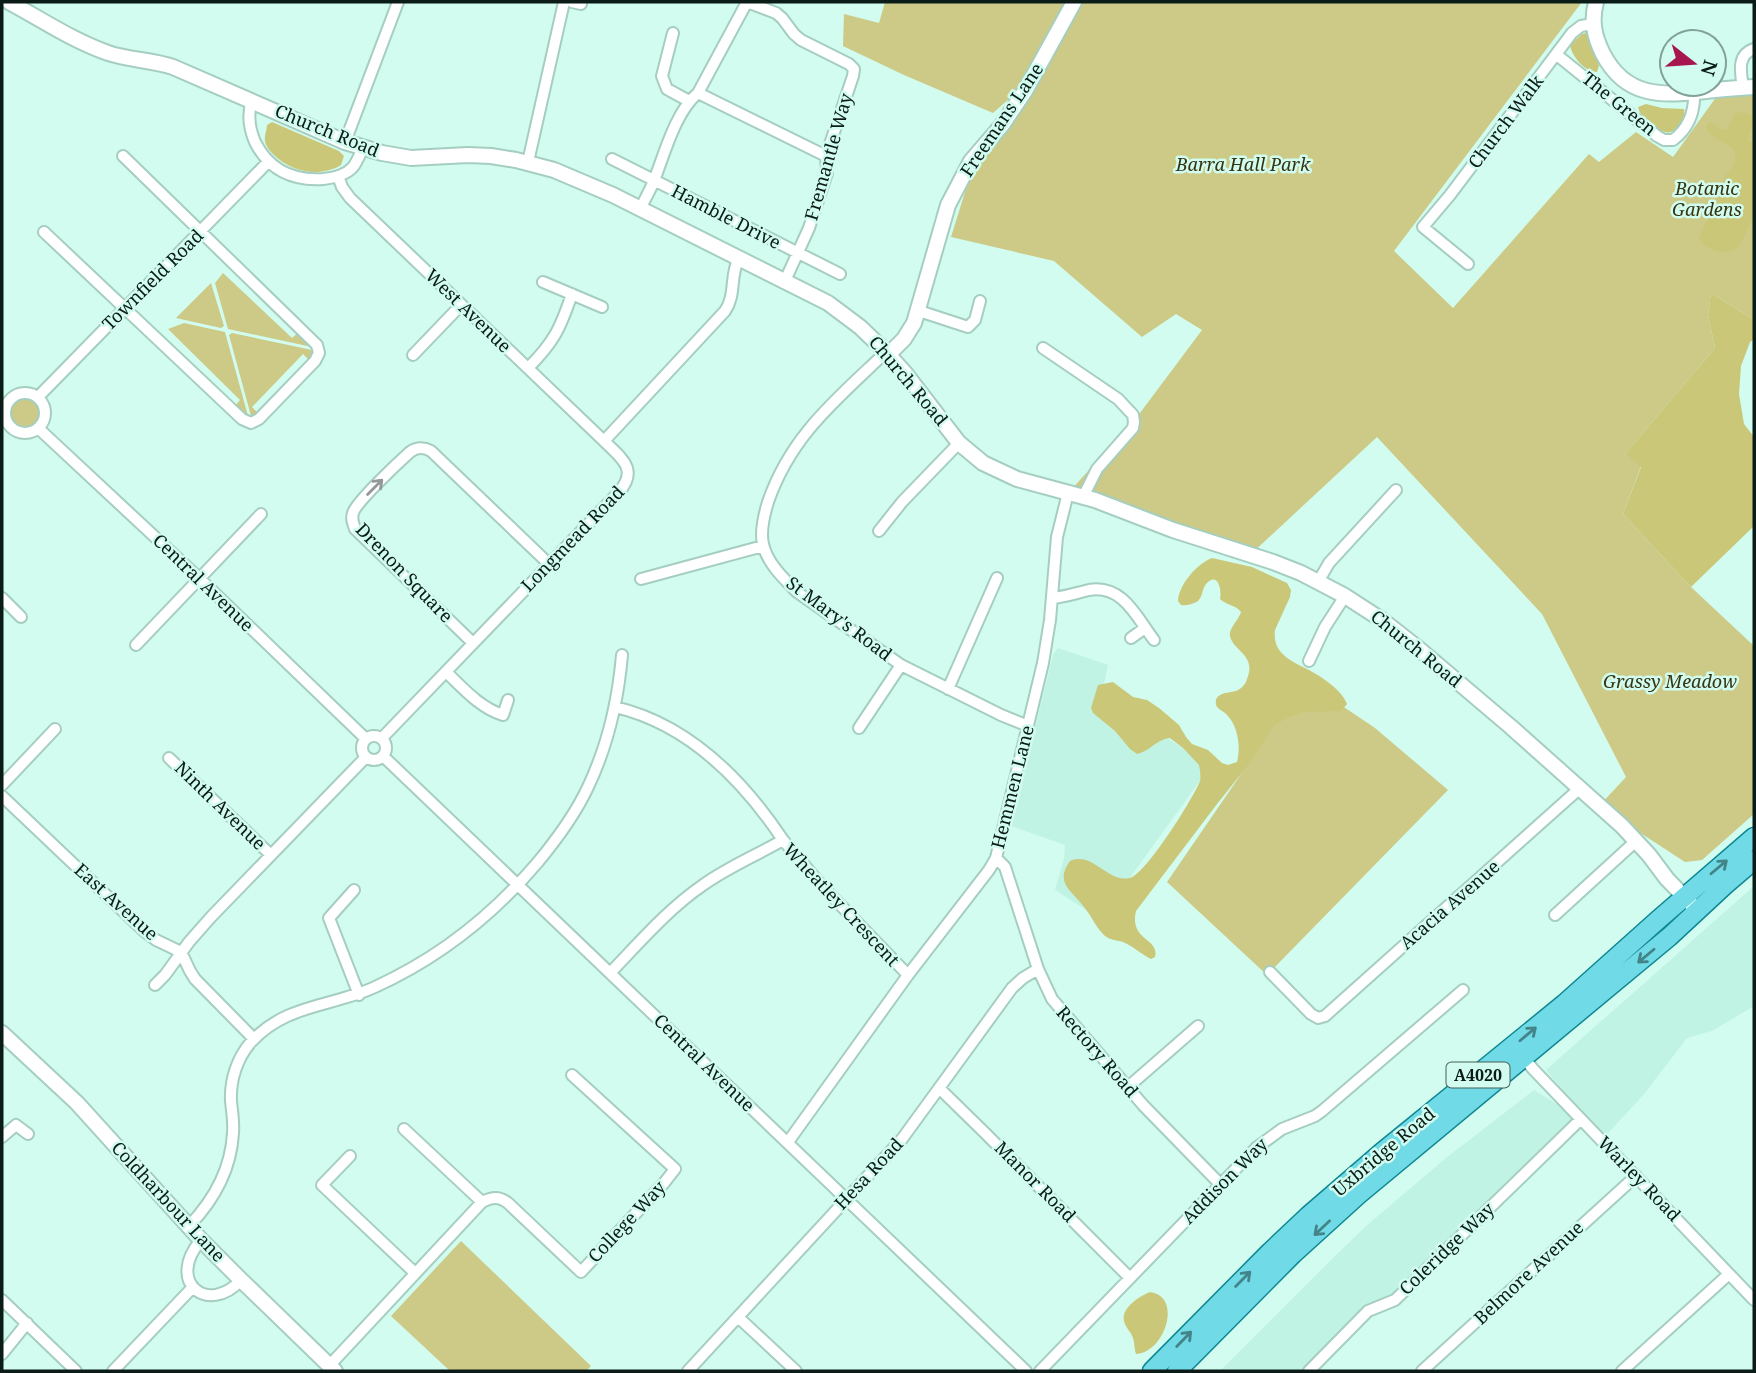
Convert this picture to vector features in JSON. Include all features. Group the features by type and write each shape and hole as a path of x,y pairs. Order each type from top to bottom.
{"main road":[{"name":"Uxbridge Road","path":"1152,1371 1269,1252 1381,1153 1564,1004 1754,837"},
{"name":"Uxbridge Road","path":"1177,1371 1293,1254 1387,1170 1669,937 1754,860"},
{"path":"1269,1252 1283,1245 1293,1254"}],"street":[{"path":"2,7 7,2"},
{"name":"Church Road","path":"7,2 96,48 173,66 363,148 411,158 480,155 528,162 575,178 828,303 860,327 887,354 959,443 983,463 1034,484 1075,495 1273,562 1345,596 1382,620 1419,649 1637,840 1698,911"},
{"path":"345,142 398,2"},
{"path":"528,162 564,2"},
{"path":"640,209 664,150 747,2"},
{"name":"Fremantle Way","path":"747,2 776,13 801,40 854,69 826,156 827,173 809,228 785,283"},
{"name":"Freemans Lane","path":"887,354 910,332 919,311 948,205 971,161 1002,125 1025,91 1074,2"},
{"path":"1596,3 1593,24 1596,38 1617,75 1642,90 1658,93"},
{"name":"Church Walk","path":"1468,264 1423,227 1575,31 1581,26 1593,24"},
{"path":"673,33 662,76 667,89 694,97 826,156"},
{"path":"1728,90 1749,88 1741,68 1742,58 1747,51 1754,49"},
{"name":"The Green","path":"1557,55 1664,140 1673,140 1690,120 1694,98"},
{"path":"252,100 248,114 249,126 258,147 268,162 283,172 305,178 327,179 338,176 353,167 363,148"},
{"path":"44,232 242,419 251,423 259,419 315,361 319,353 314,340 123,156"},
{"name":"Hamble Drive","path":"612,159 840,274"},
{"name":"Townfield Road","path":"38,397 268,162"},
{"name":"West Avenue","path":"338,176 350,198 604,440"},
{"path":"604,440 725,311 732,296 734,270 738,260"},
{"path":"544,282 603,307"},
{"path":"528,368 557,334 572,294"},
{"path":"919,311 968,327 975,320 980,301"},
{"path":"414,355 461,305"},
{"name":"Hemmen Lane","path":"788,1142 996,858 1047,644 1059,527 1075,495 1133,428 1134,422 1133,415 1118,399 1044,348"},
{"path":"641,579 763,546 762,533 767,507 778,477 795,447 815,422 887,354"},
{"path":"24,392 38,397 45,412 38,428 26,433 6,431 6,395 24,392"},
{"name":"Central Avenue","path":"38,428 366,739"},
{"name":"Longmead Road","path":"382,738 627,482 628,467 604,440"},
{"path":"879,531 902,502 959,443"},
{"name":"Drenon Square","path":"473,643 355,529 353,513 361,501 410,452 426,449 549,564"},
{"path":"1318,582 1329,563 1396,490"},
{"path":"136,645 261,514"},
{"name":"St Mary's Road","path":"763,546 775,568 797,592 901,665 1028,726"},
{"path":"948,689 997,578"},
{"path":"1052,598 1092,590 1107,590 1123,599 1154,640"},
{"path":"1308,661 1345,596"},
{"path":"2,598 21,617"},
{"path":"1131,638 1145,628"},
{"path":"189,1226 209,1203 225,1173 234,1130 231,1094 233,1078 242,1055 254,1039 294,1012 359,995 408,971 442,950 494,910 518,885 556,840 591,782 615,707 622,655"},
{"path":"859,728 901,665"},
{"path":"446,672 492,711 503,715 508,700"},
{"path":"615,707 657,721 698,746 738,781 783,840"},
{"path":"2,785 55,729"},
{"path":"375,736 382,738 386,747 383,756 374,760 366,757 362,748 366,739 375,736"},
{"name":"Central Avenue","path":"383,756 1026,1371"},
{"path":"155,985 211,917 366,757"},
{"name":"Ninth Avenue","path":"169,758 271,855"},
{"name":"Acacia Avenue","path":"1270,972 1311,1014 1318,1018 1325,1016 1579,789"},
{"name":"East Avenue","path":"2,796 144,931 181,952"},
{"name":"Wheatley Crescent","path":"610,973 673,910 703,885 783,840 822,886 908,975"},
{"path":"1555,915 1637,840"},
{"name":"Rectory Road","path":"996,858 1005,867 1049,995 1128,1087 1220,1184"},
{"path":"354,890 329,918 359,995"},
{"path":"181,952 195,979 254,1039"},
{"name":"Hesa Road","path":"688,1371 902,1139 1012,988 1038,969"},
{"name":"Addison Way","path":"1040,1371 1266,1139 1322,1111 1463,990"},
{"path":"1128,1087 1198,1026"},
{"name":"Coldharbour Lane","path":"2,1032 77,1103 201,1240 332,1368"},
{"name":"Warley Road","path":"1524,1058 1754,1300"},
{"name":"College Way","path":"482,1202 492,1198 504,1200 581,1272 675,1170 572,1074"},
{"name":"Manor Road","path":"939,1088 1130,1278"},
{"name":"Coleridge Way","path":"1309,1371 1368,1311 1395,1300 1581,1119"},
{"path":"2,1137 16,1125 27,1133"},
{"path":"332,1368 415,1273 482,1202 404,1129"},
{"path":"350,1156 322,1185 415,1273"},
{"name":"Belmore Avenue","path":"1422,1371 1636,1176"},
{"path":"201,1240 192,1251 187,1268 188,1280 193,1287 202,1294 214,1294 232,1289 241,1280"},
{"path":"1622,1371 1729,1274"},
{"path":"113,1371 193,1287"},
{"path":"2,1300 76,1371"},
{"path":"738,1317 796,1371"},
{"path":"2,1354 27,1323"}],"shaded area":[{"path":"1586,33 1599,66 1597,72 1584,67 1571,50 1570,45"},
{"path":"1646,104 1684,109 1680,125 1669,132 1656,127 1640,113 1638,107"},
{"path":"1736,112 1749,114 1754,119 1748,139 1749,142 1754,141 1754,216 1739,247 1732,251 1718,252 1703,245 1699,238 1710,217 1711,202 1726,191 1724,179 1736,158 1733,149 1714,137 1706,127 1708,123 1712,123 1722,130 1727,129"},
{"path":"272,122 339,151 344,156 341,165 315,172 289,166 266,145 267,125"},
{"path":"1711,293 1754,320 1754,339 1750,342 1741,366 1739,394 1744,424 1754,437 1754,526 1691,587 1623,514 1641,467 1625,454 1715,348 1708,315"},
{"path":"1212,558 1252,567 1287,583 1291,590 1290,597 1275,630 1277,645 1284,656 1331,684 1347,704 1341,711 1304,712 1275,725 1249,764 1136,911 1137,928 1155,951 1155,957 1151,959 1123,942 1105,936 1066,886 1064,875 1070,861 1078,859 1093,863 1114,876 1130,878 1147,863 1169,834 1200,781 1199,765 1170,738 1161,740 1137,754 1130,749 1115,731 1093,713 1091,708 1098,685 1113,682 1133,697 1147,700 1179,725 1192,744 1208,750 1222,763 1228,765 1237,762 1236,731 1231,720 1217,707 1216,700 1220,695 1240,689 1247,679 1249,664 1230,636 1241,612 1220,599 1220,587 1214,580 1206,584 1198,601 1181,605 1178,601 1190,575"},
{"path":"1058,648 1108,665 1102,693 1210,767 1100,919 1055,890 1065,845 1011,826 1053,655"},
{"path":"1754,886 1754,1006 1712,1031 1687,1038 1644,1094 1602,1140 1546,1070"},
{"path":"1534,1090 1581,1119 1395,1300 1368,1311 1306,1371 1220,1371 1366,1226 1446,1158"},
{"path":"1150,1292 1160,1296 1166,1303 1166,1324 1155,1344 1136,1354 1133,1338 1125,1324 1125,1313 1136,1300"}],"green space":[{"path":"885,2 1066,2 1044,47 1010,98 993,113 843,46 844,14 879,23"},
{"path":"1081,2 1582,2 1394,251 1453,308 1589,154 1599,162 1636,132 1673,157 1716,98 1754,94 1754,320 1711,293 1708,315 1715,348 1625,454 1641,466 1623,514 1691,587 1754,646 1754,814 1702,860 1685,862 1599,806 1626,777 1542,614 1377,437 1250,555 1068,493 1134,421 1202,330 1176,314 1142,337 1054,261 951,237 974,163"},
{"path":"223,273 292,338 299,332 312,347 228,329 215,283"},
{"path":"211,283 224,326 221,328 176,318"},
{"path":"184,323 225,332 248,416 235,406 240,400 168,329"},
{"path":"232,333 312,350 309,360 303,354 252,407 258,413 251,416 229,335"},
{"path":"25,399 35,403 39,413 35,423 25,427 15,423 11,413 15,403"},
{"path":"1305,681 1375,728 1448,790 1267,975 1167,882"},
{"path":"461,1241 591,1366 586,1371 450,1371 391,1316"}],"park label":[{"name":"Barra Hall Park","path":"1243,165"},
{"name":"Botanic Gardens","path":"1707,199"},
{"name":"Grassy Meadow","path":"1670,682"}]}
